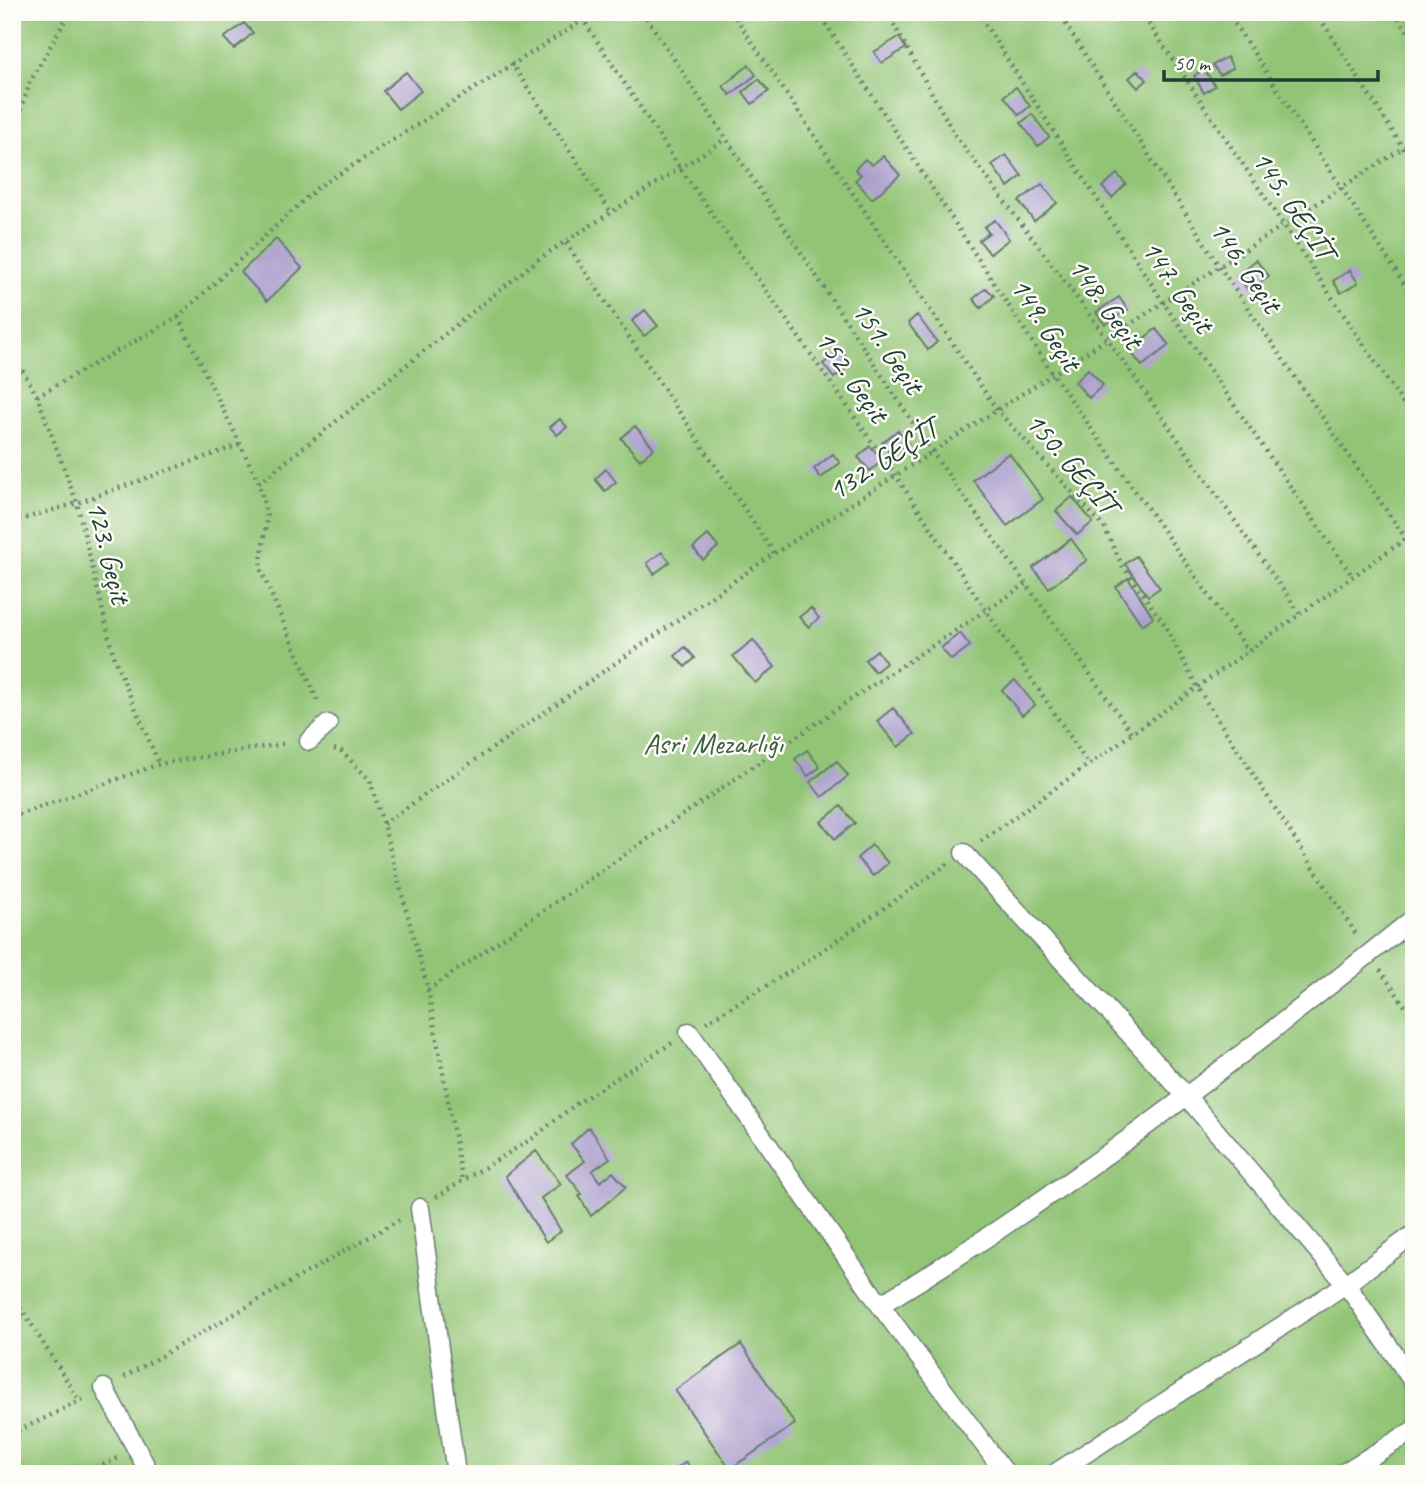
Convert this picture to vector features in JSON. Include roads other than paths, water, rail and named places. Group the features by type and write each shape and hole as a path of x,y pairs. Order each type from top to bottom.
{"lane":[{"path":"309,741 328,724"},
{"path":"964,853 1187,1097 1346,1284 1414,1383"},
{"path":"880,1305 969,1251 1187,1097 1414,918"},
{"path":"689,1032 880,1305 1006,1474"},
{"path":"420,1208 456,1474"},
{"path":"1054,1474 1346,1284 1414,1234"},
{"path":"104,1388 150,1474"},
{"path":"1342,1474 1414,1430"}],"park label":[{"name":"Asri Mezarlığı","path":"713,743"}]}
